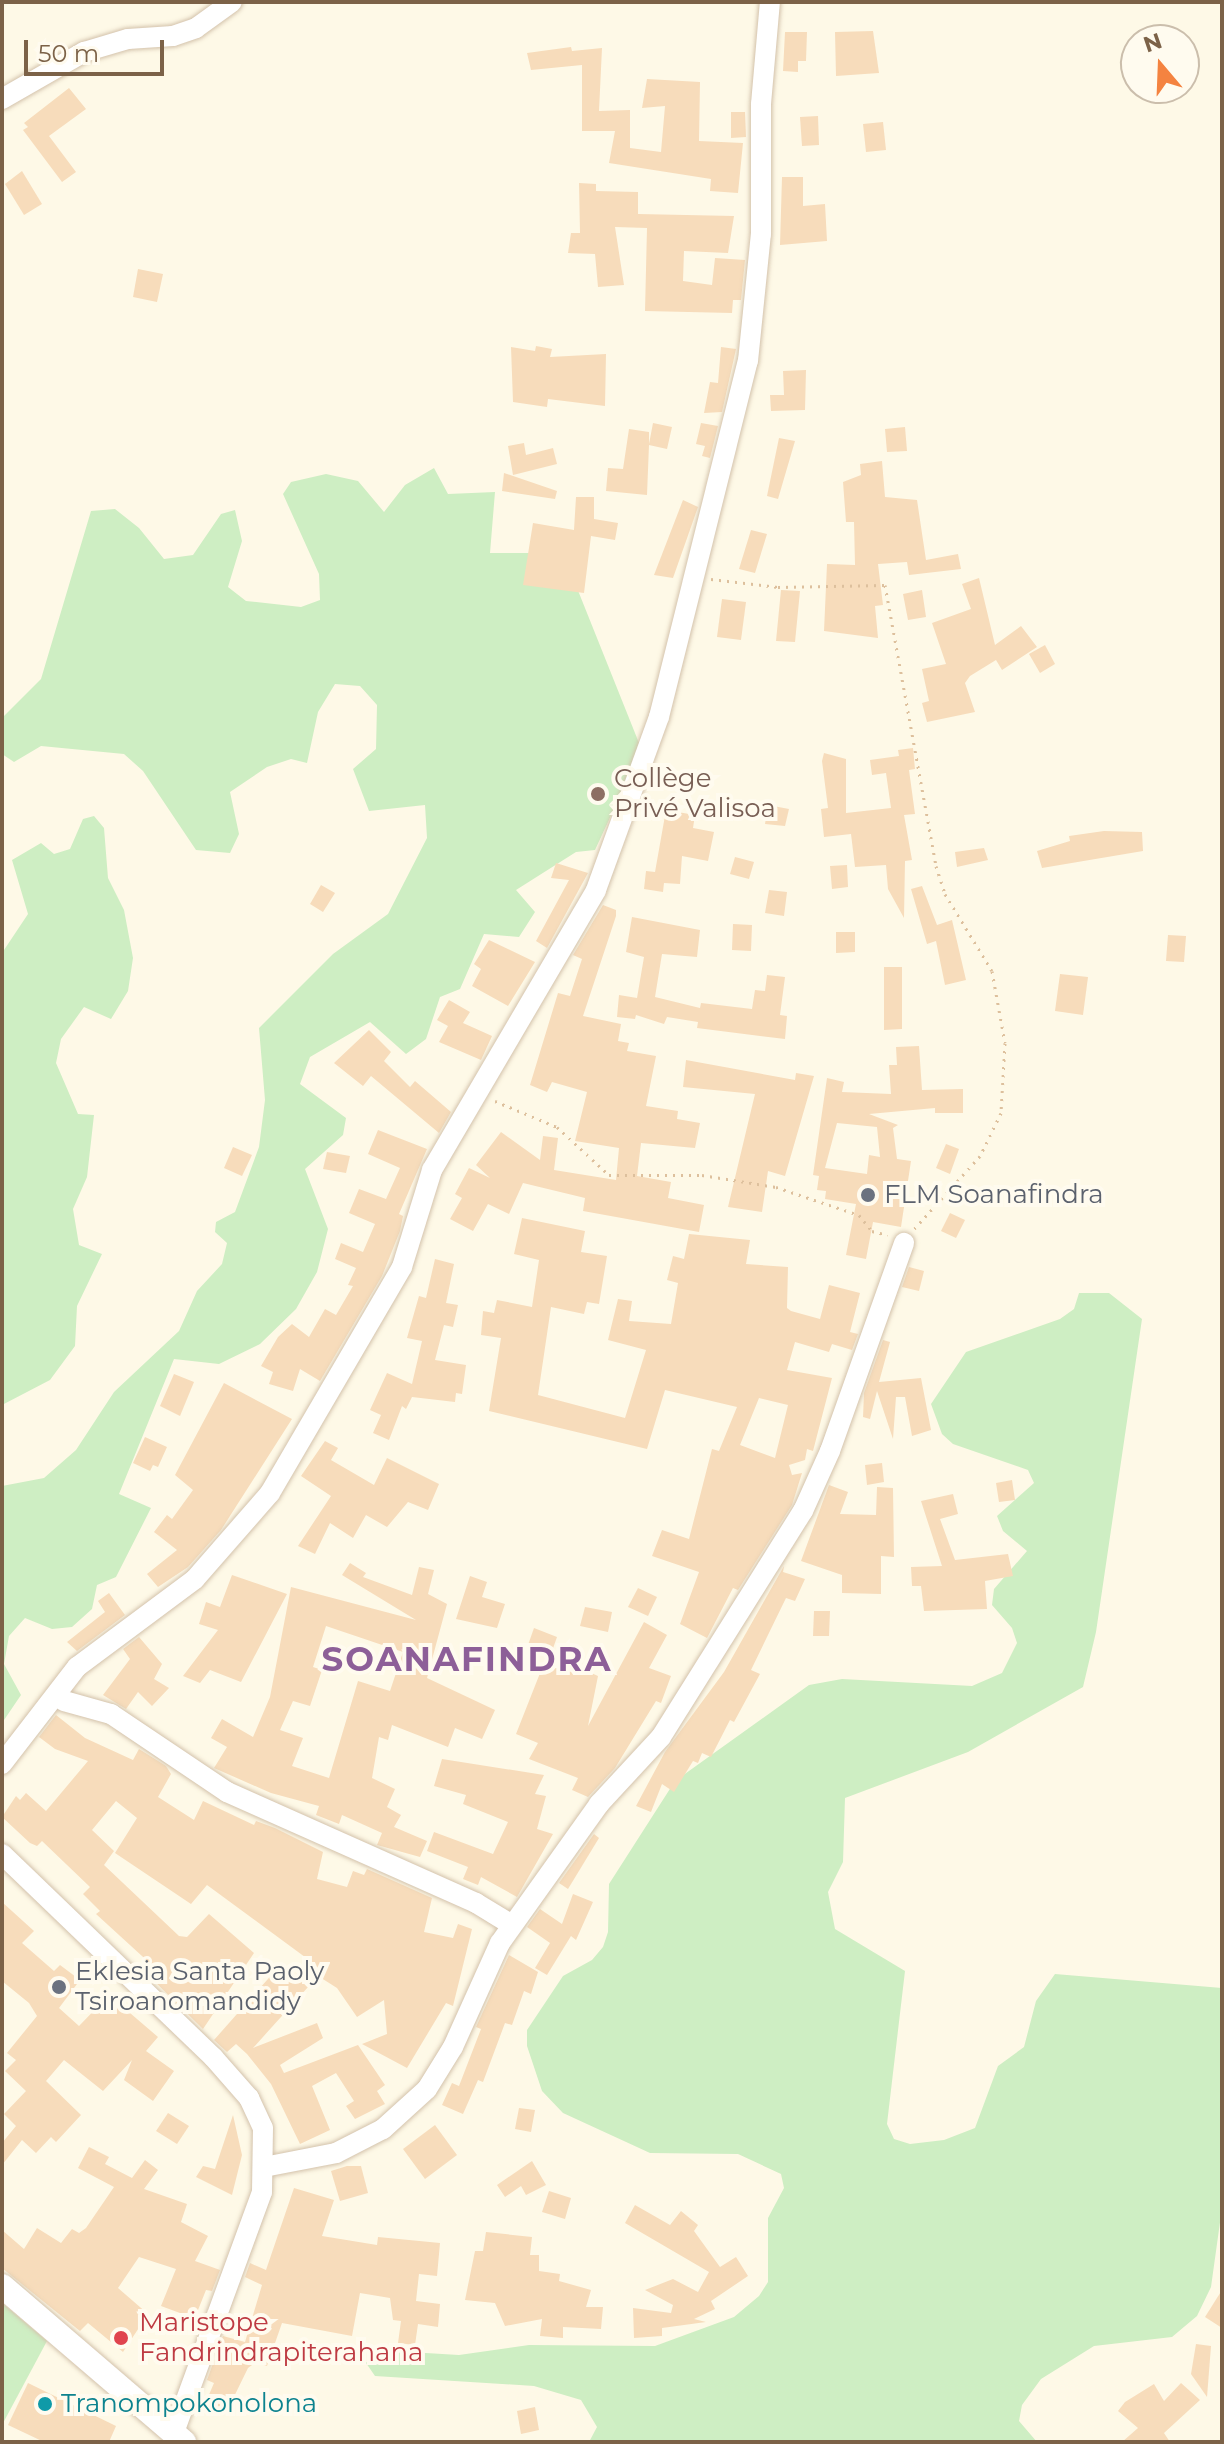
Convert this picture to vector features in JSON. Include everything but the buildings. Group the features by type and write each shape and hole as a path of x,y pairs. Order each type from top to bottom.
{"street":[{"path":"2,99 84,52 128,39 173,36 196,28 232,2"},
{"path":"2,1764 77,1667 195,1579 270,1493 402,1267 432,1170 596,890 659,717 748,361 761,234 761,104 770,2"},
{"path":"264,2167 336,2153 383,2129 427,2089 512,1925 599,1804 661,1737 796,1523 830,1451 904,1243"},
{"path":"64,1701 111,1714 227,1792 476,1903 512,1925"},
{"path":"2,1854 249,2098 263,2128 264,2167 262,2192 179,2437 2,2286"}],"path":[{"path":"477,1094 557,1127 609,1175 702,1175 776,1187 859,1215 872,1231 904,1243 923,1214 980,1156 1001,1113 1005,1043 992,971 945,894 936,866 885,585 778,587 692,577"}],"green space":[{"path":"434,468 448,494 495,492 490,553 563,553 639,743 627,781 595,850 576,852 516,890 535,912 519,937 484,934 460,989 440,997 426,1039 406,1054 370,1022 310,1057 300,1084 346,1118 343,1135 305,1169 328,1229 317,1272 296,1309 260,1344 219,1364 174,1359 119,1494 151,1508 116,1577 97,1585 92,1609 72,1627 52,1629 25,1618 9,1636 4,1664 21,1695 2,1723 2,1486 44,1478 76,1450 114,1392 179,1331 197,1291 222,1264 227,1243 215,1232 216,1222 235,1212 259,1147 265,1100 259,1028 333,954 388,914 427,838 425,805 369,811 353,769 376,749 377,705 360,686 335,684 318,712 307,763 291,759 267,767 230,792 239,834 230,853 196,850 143,771 124,754 41,746 14,762 2,754 2,718 41,679 91,511 115,509 139,528 164,559 193,555 221,514 235,510 242,541 228,587 246,601 301,607 320,600 319,574 283,494 291,482 326,474 358,481 384,512 405,485"},
{"path":"94,816 104,828 108,878 124,910 133,958 128,991 111,1019 84,1007 61,1039 56,1063 78,1114 94,1115 87,1177 73,1209 79,1245 102,1254 77,1306 75,1346 50,1380 2,1405 2,953 28,914 12,860 41,843 54,854 70,849 83,819"},
{"path":"1079,1293 1109,1293 1142,1319 1096,1632 1083,1687 968,1752 845,1798 843,1862 828,1892 835,1929 905,1971 887,2124 894,2139 910,2144 944,2140 975,2128 998,2066 1024,2047 1036,2001 1055,1974 1222,1988 1222,2208 1211,2287 1197,2316 1172,2337 1094,2346 1041,2379 1022,2405 1019,2421 1037,2442 589,2442 597,2427 581,2400 534,2386 375,2376 366,2363 376,2350 459,2355 529,2345 655,2346 734,2317 759,2296 768,2282 768,2218 784,2188 781,2174 738,2154 650,2153 563,2113 542,2091 527,2046 527,2030 563,1976 592,1960 603,1947 608,1932 609,1884 675,1781 809,1685 842,1679 972,1686 1002,1673 1017,1643 1012,1628 992,1605 994,1589 1027,1551 1003,1531 997,1516 1034,1483 1028,1470 953,1444 942,1434 931,1404 966,1352 1060,1319 1074,1309"},
{"path":"2,2303 47,2341 2,2425"}],"place":[{"name":"Collège Privé Valisoa","path":"598,794"},
{"name":"FLM Soanafindra","path":"868,1195"},
{"name":"Eklesia Santa Paoly Tsiroanomandidy","path":"59,1987"},
{"name":"Maristope Fandrindrapiterahana","path":"121,2338"},
{"name":"Tranompokonolona","path":"45,2404"}],"district":[{"name":"SOANAFINDRA","path":"467,1660"}]}
